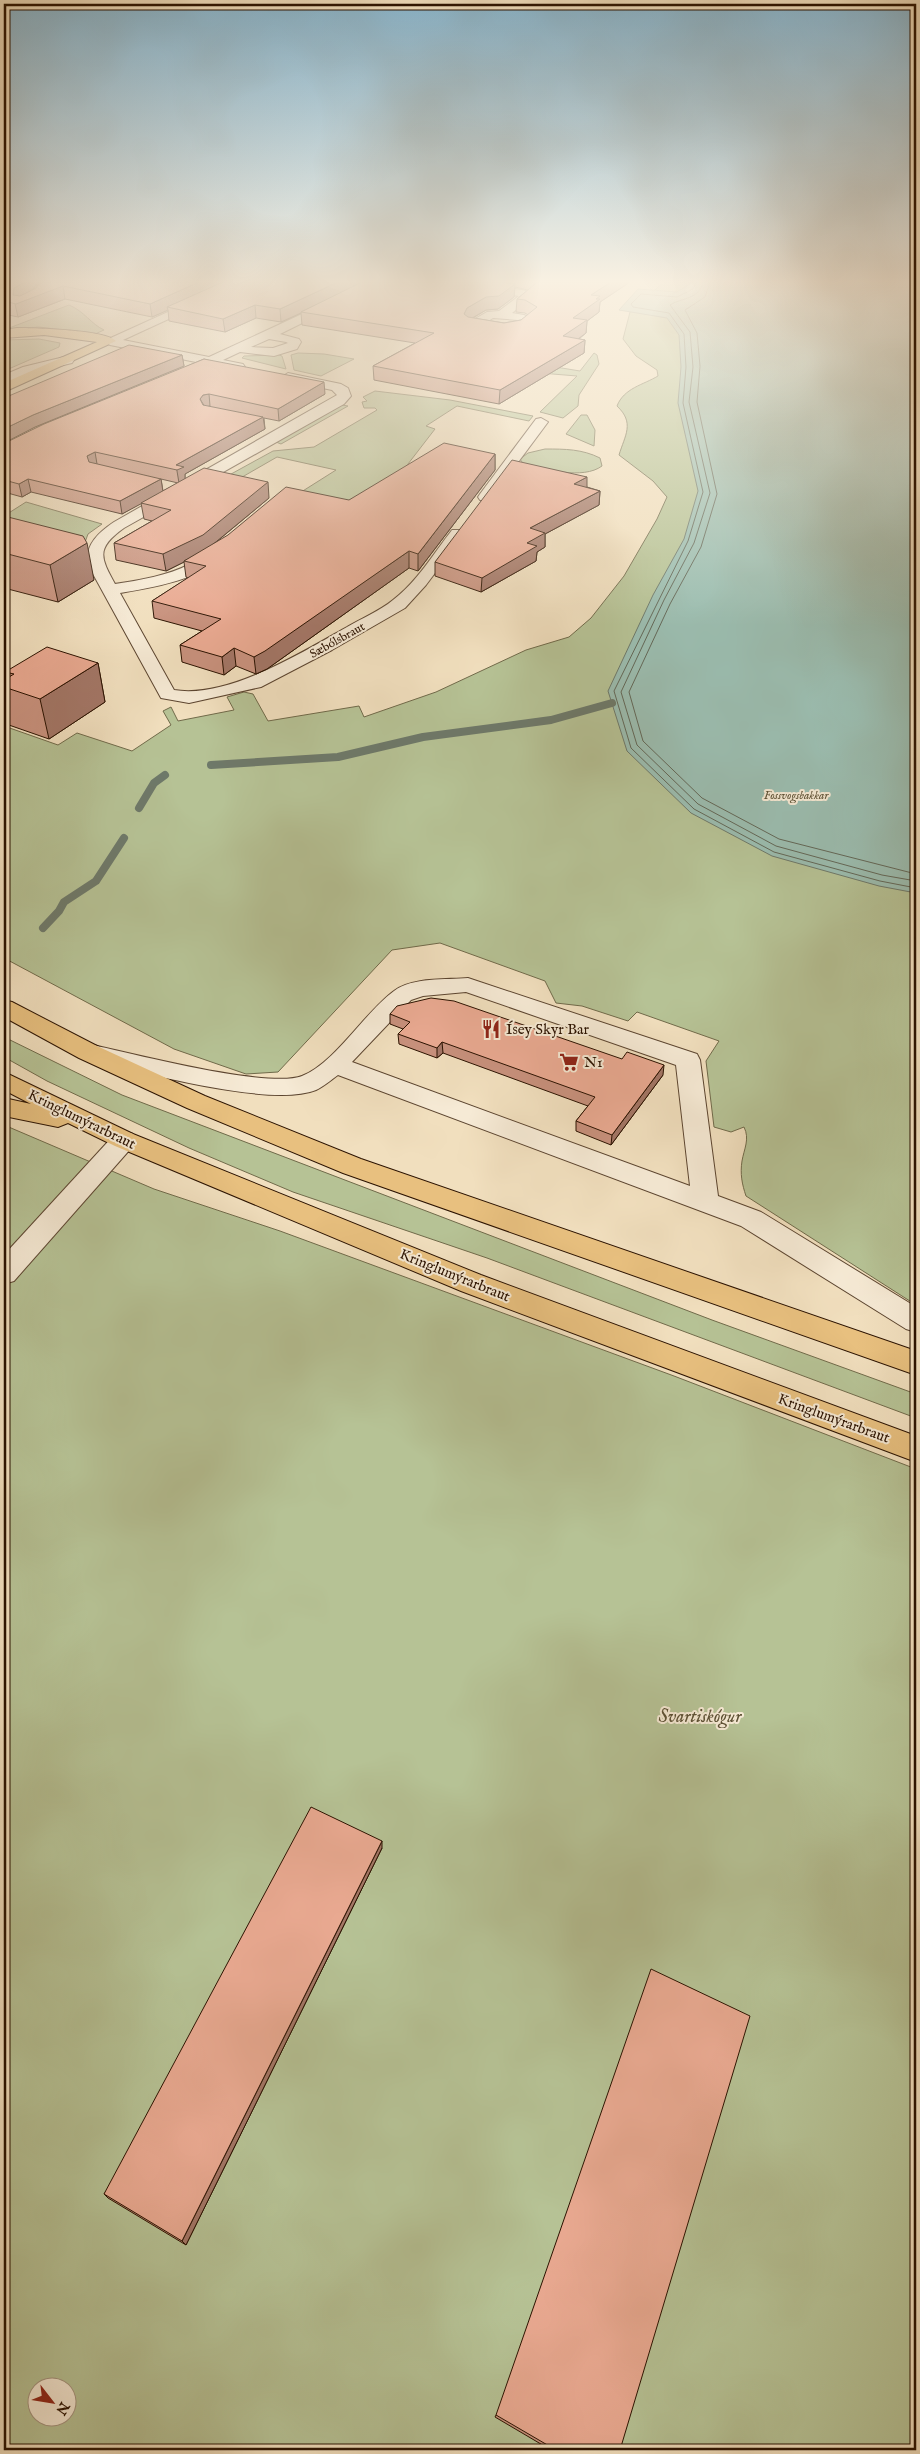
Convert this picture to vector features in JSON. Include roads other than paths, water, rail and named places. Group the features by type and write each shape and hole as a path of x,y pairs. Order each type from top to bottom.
{"main road":[{"path":"4,1007 88,1052 196,1102 352,1166 916,1363"},
{"name":"Kringlumýrarbraut","path":"4,1080 124,1140 471,1283 916,1448"},
{"path":"4,1107 87,1123"}],"street":[{"name":"Sæbólsbraut","path":"342,397 339,401 110,531 98,544 94,563 164,691 180,698 198,696 255,683 326,646 399,604 420,582 541,422"},
{"path":"267,424 289,429"},
{"path":"158,484 180,490"},
{"path":"109,590 150,584 174,577 214,556 228,544"},
{"path":"88,1052 198,1076 273,1086 308,1084 335,1065 403,994 420,989 468,985 688,1060 705,1202"},
{"path":"335,1065 751,1219 916,1321"},
{"path":"4,1273 124,1140"}],"water":[{"path":"679,397 916,397 916,893 879,886 772,856 691,813 627,751 608,691 653,595 684,539 698,491 678,403"}],"waterway":[{"path":"211,765 338,757 423,737 551,720 612,703"},
{"path":"139,808 154,783 165,775"},
{"path":"43,928 59,911 64,902 96,881 124,838"}],"place":[{"name":"Ísey Skyr Bar","path":"491,1029"},
{"name":"N1","path":"569,1062"}],"park label":[{"name":"Fossvogsbakkar","path":"796,795"},
{"name":"Svartiskógur","path":"700,1716"}]}
